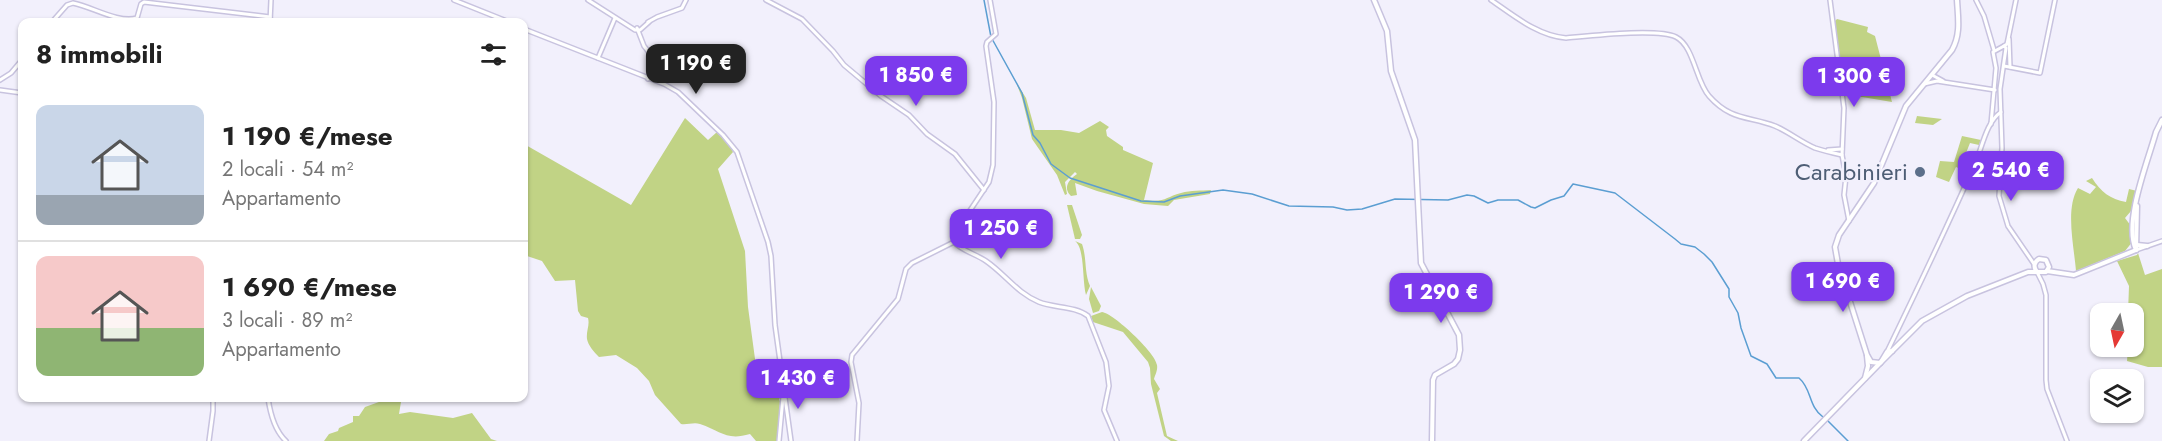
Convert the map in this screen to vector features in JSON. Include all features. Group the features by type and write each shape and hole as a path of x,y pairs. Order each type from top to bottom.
{"main road":[{"path":"1374,0 1388,35 1391,71 1415,140 1421,263 1458,333 1460,343 1460,354 1456,362 1436,375 1433,380 1432,441"},
{"path":"1874,369 1870,366 1838,264 1836,247 1839,235 1874,183 1906,106 1952,50 1958,38 1957,0"},
{"path":"2136,245 2134,210 2156,132 2162,120"},
{"path":"2035,268 2046,272 2051,270 2074,275 2124,255 2136,245"},
{"path":"2124,255 2136,245 2147,246"},
{"path":"1804,441 1922,321 1967,296 2028,272 2035,268 2037,261 2041,259 2046,260 2048,264 2063,274"},
{"path":"2046,272 2048,264"},
{"path":"1881,363 1887,352 1898,346"},
{"path":"1869,358 1881,363"},
{"path":"1864,380 1869,358"}],"street":[{"path":"454,0 499,18"},
{"path":"588,0 638,30 644,46 655,60 648,79"},
{"path":"638,30 657,17 682,8 686,0"},
{"path":"766,0 802,19 844,65 881,96 909,115 927,134 955,154 984,190"},
{"path":"857,441 859,403 851,362 852,355 898,299 906,269 912,263 954,242 961,224 991,177 994,153 994,102 986,44 996,34 990,0"},
{"path":"1491,0 1542,32 1555,37 1652,33 1674,36 1683,44 1705,90 1716,103 1737,117 1774,126 1823,150 1842,155"},
{"path":"1830,0 1844,108 1842,155 1846,176 1844,195 1849,221"},
{"path":"1887,352 1975,164 1991,124 1996,69 1984,16 1976,0"},
{"path":"2016,0 2006,45 2000,89 2002,117 1999,196 2008,226 2028,254 2043,284 2047,311 2047,389 2067,441"},
{"path":"2004,66 2040,73 2055,0"},
{"path":"137,18 141,4 144,2 270,17 271,1"},
{"path":"56,18 67,5 73,3 122,18"},
{"path":"598,58 615,18"},
{"path":"528,31 664,84 678,92 723,135 737,152 771,255 775,325 791,441"},
{"path":"2009,32 2011,67"},
{"path":"1993,51 2006,45"},
{"path":"0,80 18,65"},
{"path":"1937,69 1943,80"},
{"path":"1932,75 1948,82"},
{"path":"1932,75 1938,81"},
{"path":"1922,85 1938,81 1995,90"},
{"path":"0,90 18,92"},
{"path":"1994,105 1995,112 2000,113"},
{"path":"1991,124 2000,113"},
{"path":"1823,150 1842,149"},
{"path":"2147,246 2162,241"},
{"path":"954,242 987,262 1015,287 1033,299 1051,306 1082,312 1088,316 1106,362 1108,386 1104,410 1117,441"},
{"path":"2028,254 2041,259"},
{"path":"2043,284 2046,272"},
{"path":"1891,345 1898,346"},
{"path":"779,441 783,383"},
{"path":"209,441 213,402"},
{"path":"269,402 279,432 286,441"},
{"path":"781,425 789,426"}],"green space":[{"path":"1837,19 1868,27 1867,32 1875,36 1892,102 1844,94 1835,21"},
{"path":"1016,82 1026,98 1035,130 1079,133 1100,121 1109,127 1106,130 1107,136 1123,147 1123,150 1153,163 1144,200 1161,200 1192,191 1211,190 1210,194 1174,200 1168,206 1144,204 1075,183 1077,195 1071,196 1067,186 1077,174 1075,172 1065,182 1067,194 1065,195 1057,175 1032,139"},
{"path":"1917,116 1942,119 1933,125 1915,123"},
{"path":"685,118 708,140 717,132 730,145 733,152 718,169 745,251 748,307 758,381 780,378 781,397 779,399 781,404 777,441 756,441 750,434 729,436 700,424 681,424 655,395 649,381 637,368 616,355 599,357 587,339 588,318 581,316 578,311 575,280 555,281 542,261 528,256 528,146 631,205"},
{"path":"1962,136 1981,140 1979,145 1970,143 1965,163 1971,166 1968,172 1956,167 1949,182 1936,177 1940,161 1954,162"},
{"path":"2092,178 2106,194 2120,201 2126,202 2129,189 2137,191 2131,211 2125,218 2131,226 2133,241 2125,251 2076,271 2071,228 2072,206 2078,188 2090,194 2096,187 2086,181"},
{"path":"1067,205 1072,205 1082,235 1080,239 1075,239"},
{"path":"1075,241 1082,244 1084,249 1090,286 1086,295 1082,257"},
{"path":"2138,253 2145,275 2162,269 2162,367 2148,367 2127,361 2127,357 2144,357 2144,303 2128,303 2129,286 2117,261"},
{"path":"1091,287 1101,306 1099,311 1093,313 1089,299"},
{"path":"1102,312 1124,326 1155,359 1157,371 1154,379 1160,389 1157,393 1167,436 1178,441 1171,441 1164,436 1148,362 1123,332 1093,322 1091,316"},
{"path":"379,402 401,402 399,414 410,412 453,418 472,413 491,439 497,441 324,441 329,434 353,422 353,416 359,416 365,407"}],"waterway":[{"path":"984,0 991,37 1022,93 1033,135 1051,164 1070,178 1141,201 1164,202 1180,196 1223,190 1252,194 1289,206 1333,207 1347,210 1362,209 1395,199 1448,200 1467,195 1488,203 1498,200 1518,200 1535,208 1564,196 1573,184 1615,193 1681,244 1695,247 1712,262 1729,289 1729,297 1738,313 1751,356 1767,364 1776,378 1799,378 1806,387 1818,413 1823,417"},
{"path":"1827,420 1848,441"}],"place":[{"name":"Carabinieri","path":"1920,172"}]}
